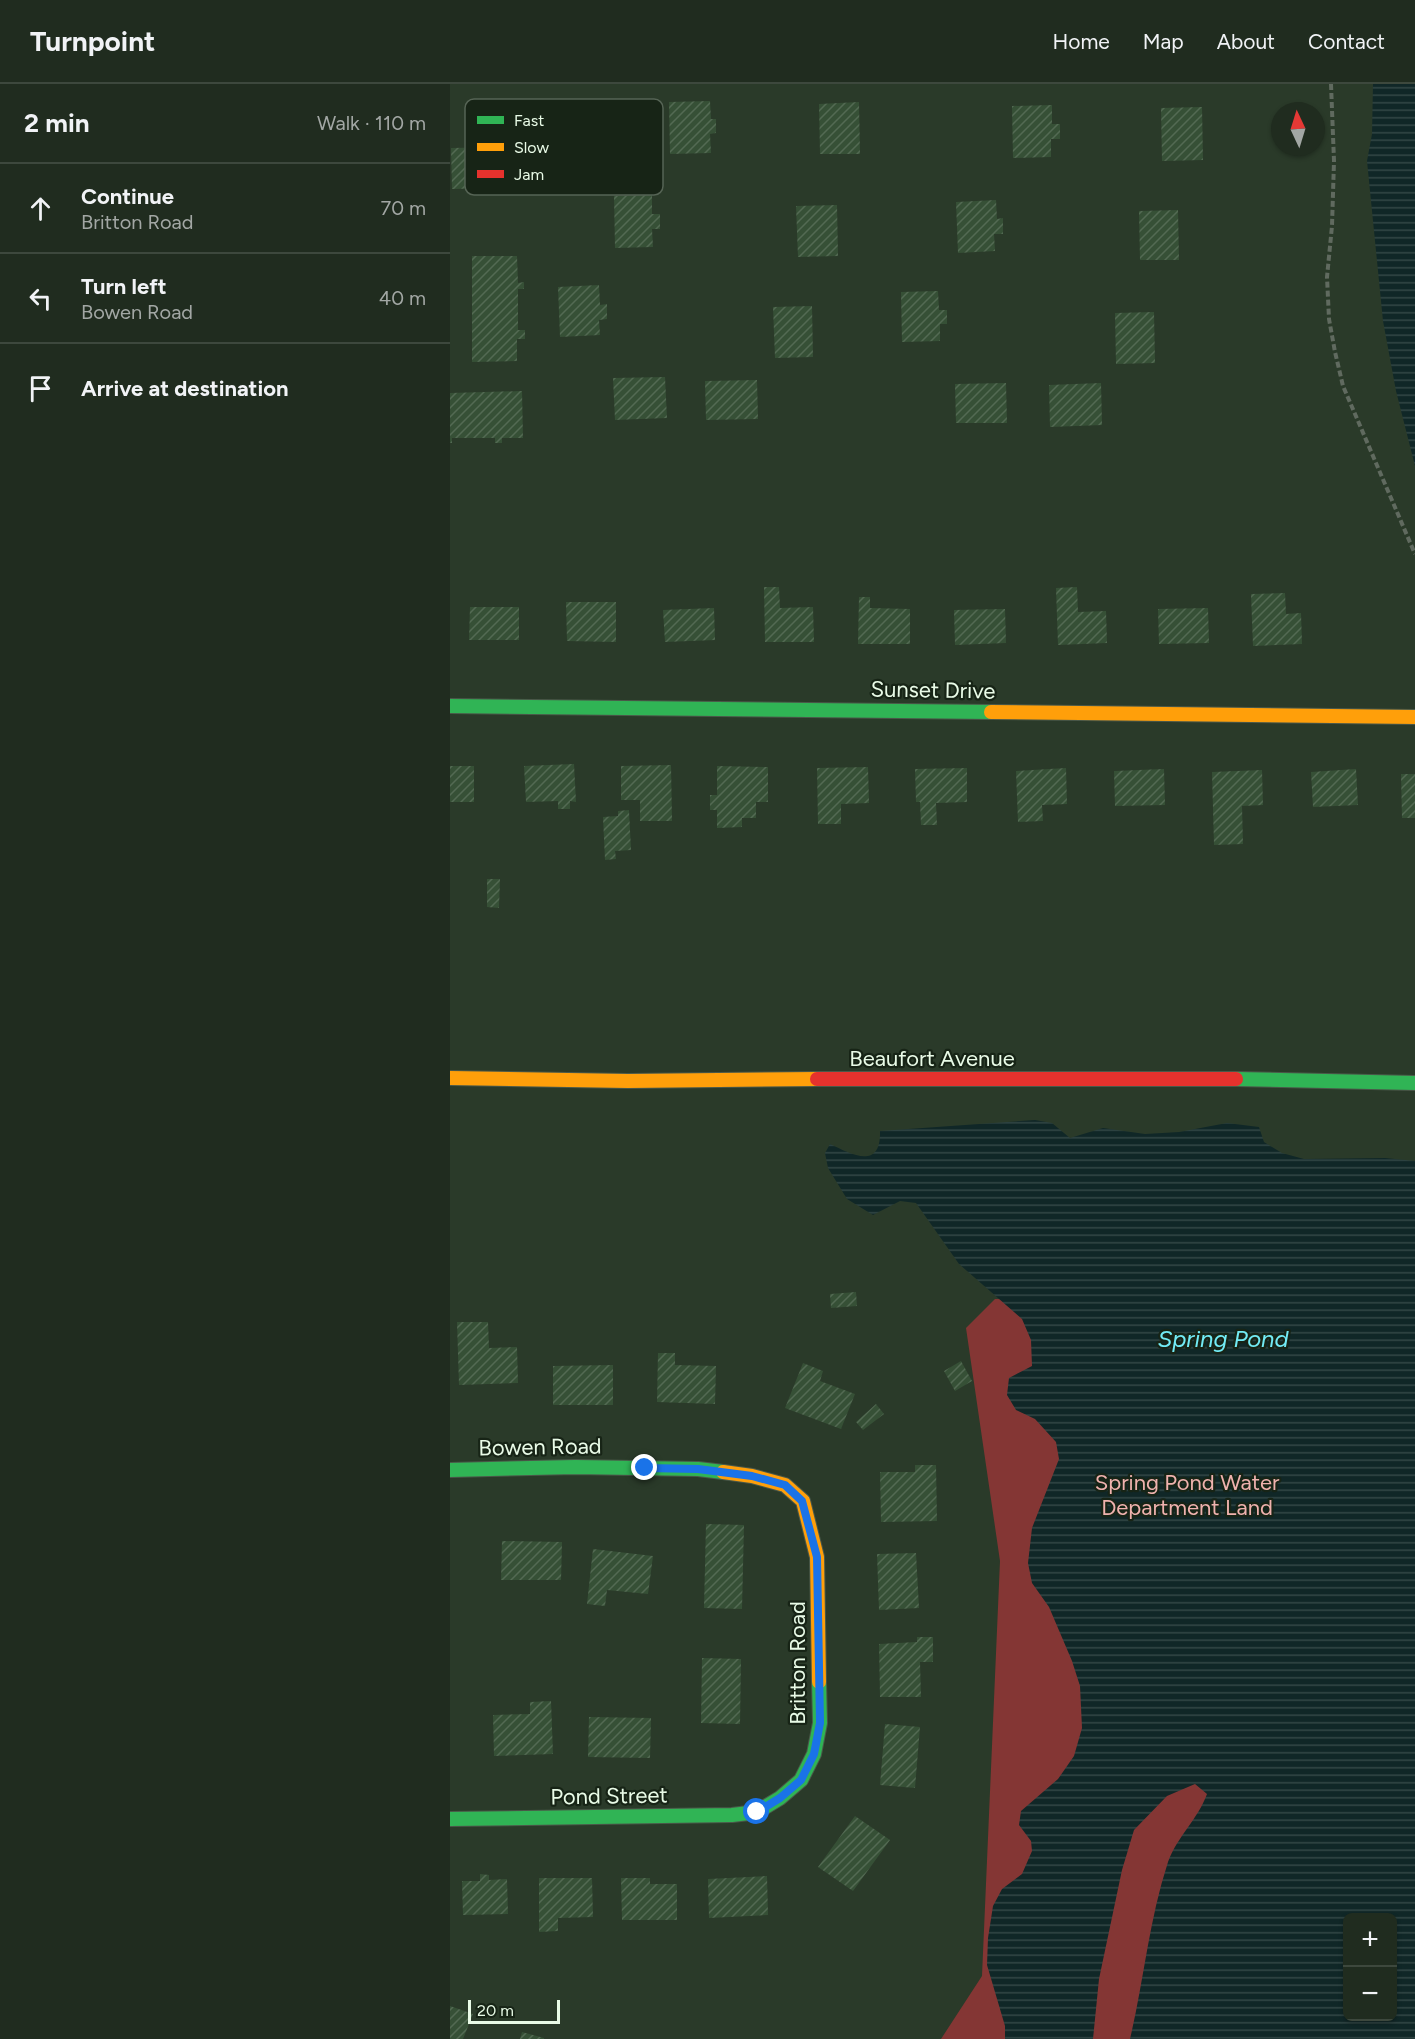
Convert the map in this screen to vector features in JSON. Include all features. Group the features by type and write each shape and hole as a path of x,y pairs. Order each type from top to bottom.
{"street":[{"name":"Sunset Drive","path":"450,706 1415,717"},
{"name":"Beaufort Avenue","path":"450,1078 628,1081 1224,1078 1415,1083"},
{"name":"Bowen Road","path":"450,1470 575,1467 698,1469 752,1476 785,1485 802,1501"},
{"name":"Britton Road","path":"767,1806 801,1780 814,1754 820,1723 817,1557 802,1501"},
{"name":"Pond Street","path":"450,1819 732,1815 757,1812 767,1806"}],"path":[{"path":"1331,84 1334,172 1327,277 1329,319 1343,386 1415,554"}],"green space":[{"name":"Spring Pond Water Department Land","path":"995,1299 1415,1304 1144,2039 941,2039 982,1976 1000,1561 966,1328"}],"water":[{"path":"1373,84 1415,84 1415,466 1396,391 1383,321 1367,161 1372,134"},
{"name":"Spring Pond","path":"1035,1120 1052,1123 1070,1138 1103,1128 1145,1134 1179,1132 1227,1123 1259,1127 1264,1142 1282,1153 1304,1159 1385,1158 1415,1161 1415,2039 1130,2039 1161,1884 1172,1853 1207,1794 1195,1784 1167,1796 1134,1830 1122,1870 1099,1979 1093,2039 1005,2039 1005,2026 987,1965 993,1906 1002,1889 1022,1874 1032,1851 1031,1841 1019,1825 1021,1811 1058,1779 1074,1756 1082,1728 1080,1686 1072,1661 1049,1607 1032,1583 1028,1563 1032,1528 1059,1459 1056,1442 1035,1419 1016,1410 1007,1395 1009,1378 1032,1366 1031,1340 1022,1319 959,1264 916,1203 900,1201 873,1215 847,1199 828,1168 825,1153 830,1144 863,1156 876,1151 880,1131"}],"building":[{"path":"710,101 711,119 716,119 716,133 710,134 711,153 670,154 669,102"},
{"path":"859,102 860,154 820,154 819,104"},
{"path":"1052,105 1052,124 1060,124 1060,139 1051,139 1051,157 1013,158 1012,106"},
{"path":"1202,107 1203,160 1162,161 1161,108"},
{"path":"451,148 465,148 465,189 452,189"},
{"path":"652,195 652,214 660,214 660,229 652,229 653,247 615,248 614,196"},
{"path":"996,200 997,219 1003,218 1003,234 994,234 995,251 958,253 956,202"},
{"path":"837,205 838,256 798,257 796,206"},
{"path":"1178,210 1179,260 1140,260 1139,211"},
{"path":"472,256 517,256 518,283 524,282 524,289 518,289 518,330 525,330 525,339 517,339 517,361 472,362"},
{"path":"599,285 600,305 607,304 607,319 599,320 600,335 560,337 558,287"},
{"path":"938,291 939,310 947,310 947,324 940,324 940,341 902,342 901,292"},
{"path":"812,306 813,357 775,358 773,307"},
{"path":"1154,312 1155,363 1116,364 1115,313"},
{"path":"665,377 667,418 615,420 613,378"},
{"path":"757,380 758,419 706,420 705,381"},
{"path":"1006,383 1007,423 956,423 955,384"},
{"path":"1101,383 1102,425 1050,427 1049,385"},
{"path":"522,391 523,438 502,438 502,443 495,443 495,438 452,438 452,443 450,443 450,393"},
{"path":"764,587 779,587 780,608 813,607 814,642 765,642"},
{"path":"1077,587 1078,612 1106,611 1107,643 1058,645 1056,588"},
{"path":"1285,593 1286,614 1301,613 1302,644 1253,646 1251,594"},
{"path":"859,597 870,597 870,608 910,609 910,644 858,644"},
{"path":"566,602 616,602 616,642 567,641"},
{"path":"470,607 519,607 519,640 469,640"},
{"path":"714,608 715,640 665,642 663,610"},
{"path":"1208,608 1209,643 1159,644 1158,609"},
{"path":"1005,609 1006,643 955,645 954,610"},
{"path":"574,764 576,802 570,801 570,809 558,809 558,801 526,802 524,766"},
{"path":"671,765 672,821 640,821 640,800 621,800 621,766"},
{"path":"450,766 474,766 474,802 450,802"},
{"path":"717,766 768,767 768,802 756,802 756,818 742,818 742,827 717,828 717,810 710,810 710,795 717,795"},
{"path":"868,767 869,803 841,804 841,824 818,824 817,768"},
{"path":"967,768 967,802 936,803 937,825 921,825 920,802 916,802 915,769"},
{"path":"1066,768 1067,804 1042,805 1043,821 1018,822 1016,771"},
{"path":"1164,769 1165,805 1115,806 1114,771"},
{"path":"1356,769 1358,805 1313,807 1311,772"},
{"path":"1262,770 1263,805 1242,806 1243,844 1214,845 1212,772"},
{"path":"1401,774 1415,774 1415,818 1402,818"},
{"path":"629,810 631,850 615,851 616,859 605,860 603,817 618,816 618,811"},
{"path":"487,879 500,879 499,908 487,907"},
{"path":"856,1292 857,1306 831,1308 830,1294"},
{"path":"457,1322 488,1322 489,1348 517,1347 518,1383 459,1385"},
{"path":"658,1353 675,1353 675,1365 716,1366 715,1404 657,1402"},
{"path":"961,1361 972,1381 955,1391 944,1371"},
{"path":"803,1363 823,1371 820,1381 855,1394 841,1429 785,1408"},
{"path":"613,1365 613,1405 553,1405 553,1366"},
{"path":"876,1404 884,1414 863,1430 856,1422"},
{"path":"915,1465 936,1465 937,1521 881,1522 880,1472 915,1472"},
{"path":"706,1524 744,1525 742,1609 704,1608"},
{"path":"502,1541 562,1542 561,1580 501,1580"},
{"path":"593,1549 653,1556 648,1594 607,1590 605,1606 587,1604"},
{"path":"916,1553 919,1608 879,1610 877,1554"},
{"path":"917,1637 933,1637 933,1662 920,1662 921,1697 880,1697 879,1644 917,1642"},
{"path":"702,1658 741,1659 740,1724 701,1723"},
{"path":"551,1701 553,1754 494,1756 493,1715 530,1714 530,1702"},
{"path":"589,1717 651,1718 650,1758 588,1757"},
{"path":"885,1724 920,1727 915,1788 880,1785"},
{"path":"855,1816 890,1840 853,1891 818,1867"},
{"path":"480,1874 489,1875 489,1880 507,1879 508,1914 463,1915 462,1881 480,1881"},
{"path":"767,1876 768,1915 709,1918 708,1879"},
{"path":"539,1878 592,1878 593,1917 558,1918 558,1931 539,1932"},
{"path":"621,1878 650,1878 650,1884 677,1884 677,1920 622,1920"},
{"path":"450,2006 473,2014 463,2039 450,2039"},
{"path":"522,2032 544,2038 544,2039 520,2039"}],"traffic: fast":[{"path":"450,706 991,712"},
{"path":"1236,1079 1415,1083"},
{"path":"450,1470 575,1467 698,1469 723,1472"},
{"path":"450,1819 732,1815 757,1812 780,1798 801,1780 814,1754 820,1723 819,1682"}],"traffic: slow":[{"path":"991,712 1415,717"},
{"path":"450,1078 628,1081 817,1079"},
{"path":"723,1472 752,1476 785,1485 803,1501 817,1557 819,1682"}],"traffic: jam":[{"path":"817,1079 1236,1079"}],"route":[{"path":"645,1468 698,1469 752,1476 785,1485 802,1501 817,1557 820,1723 814,1754 801,1780 780,1798 757,1812"}]}
